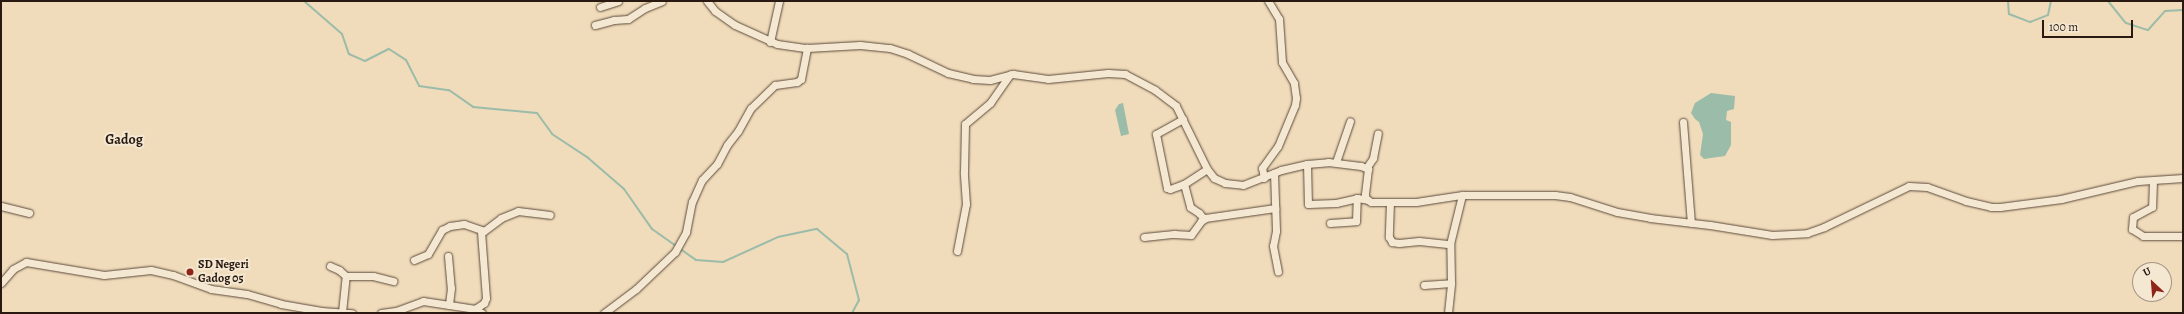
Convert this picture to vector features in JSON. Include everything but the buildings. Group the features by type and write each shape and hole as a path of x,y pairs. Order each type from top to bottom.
{"street":[{"path":"600,7 618,1"},
{"path":"595,25 614,20 628,19 644,4 662,1"},
{"path":"707,1 727,20 742,29 770,42 783,46 807,48 860,45 880,47 899,51 939,69 963,77 990,80 1010,74 1048,79 1108,73 1125,74 1155,90 1176,106 1207,169 1214,178 1235,185 1246,184 1274,173 1307,164 1336,162 1367,167"},
{"path":"770,42 779,1"},
{"path":"1264,178 1262,168 1278,146 1295,105 1296,98 1294,83 1285,70 1282,62 1279,19 1268,1"},
{"path":"604,313 636,289 675,252 683,238 694,198 702,180 717,164 727,145 738,131 751,108 775,85 800,81 807,48"},
{"path":"958,251 966,204 964,172 965,124 990,103 1010,74"},
{"path":"1183,119 1160,131 1156,137 1167,188 1170,189 1184,184 1207,169"},
{"path":"1336,162 1350,121"},
{"path":"1684,122 1691,223"},
{"path":"1368,200 1365,195 1368,171 1367,167 1373,158 1378,133"},
{"path":"1307,164 1308,204 1336,203 1357,198 1390,202 1416,202 1462,195 1562,196 1617,212 1772,235 1795,234 1824,227 1909,186 1927,187 1966,201 1991,207 2017,206 2061,199 2138,181 2183,178"},
{"path":"1274,173 1276,231 1273,246 1278,272"},
{"path":"2153,181 2152,207 2133,217 2132,229 2143,236 2183,236"},
{"path":"1184,184 1190,207 1199,212 1204,219"},
{"path":"1448,313 1451,283 1450,244 1462,195"},
{"path":"1330,223 1356,221 1357,198"},
{"path":"1390,202 1389,237 1392,242 1398,243 1419,241 1450,244"},
{"path":"1,206 29,213"},
{"path":"1144,237 1174,234 1192,235 1204,219 1275,208"},
{"path":"414,260 428,254 445,228 463,224 481,231 487,229 501,218 518,211 550,215"},
{"path":"475,310 484,303 486,298 483,283 485,273 481,231"},
{"path":"448,256 451,288 449,305"},
{"path":"1,283 13,268 26,262 104,274 151,270 173,275 211,289 247,294 281,304 321,311 352,313"},
{"path":"330,266 339,270 346,276 374,276 393,281"},
{"path":"342,312 346,276"},
{"path":"1424,285 1451,283"},
{"path":"381,313 396,310 423,301 475,310 482,313"}],"shaded area":[{"path":"1711,93 1735,96 1734,109 1727,111 1726,120 1731,122 1731,145 1725,156 1704,159 1700,155 1703,134 1699,122 1691,113 1695,103"},
{"path":"1123,103 1129,134 1121,136 1115,110 1119,104"}],"waterway":[{"path":"304,1 342,34 349,54 365,61 389,49 406,60 419,86 449,90 473,107 537,113 552,134 587,157 624,189 652,229 696,260 723,262 778,237 817,229 847,254 859,300 852,313"},
{"path":"2008,1 2009,14 2030,22 2048,15 2051,1"},
{"path":"2108,1 2126,23 2148,30 2165,11 2183,10"}],"place":[{"name":"SD Negeri Gadog 05","path":"190,272"}],"district":[{"name":"Gadog","path":"124,140"}]}
